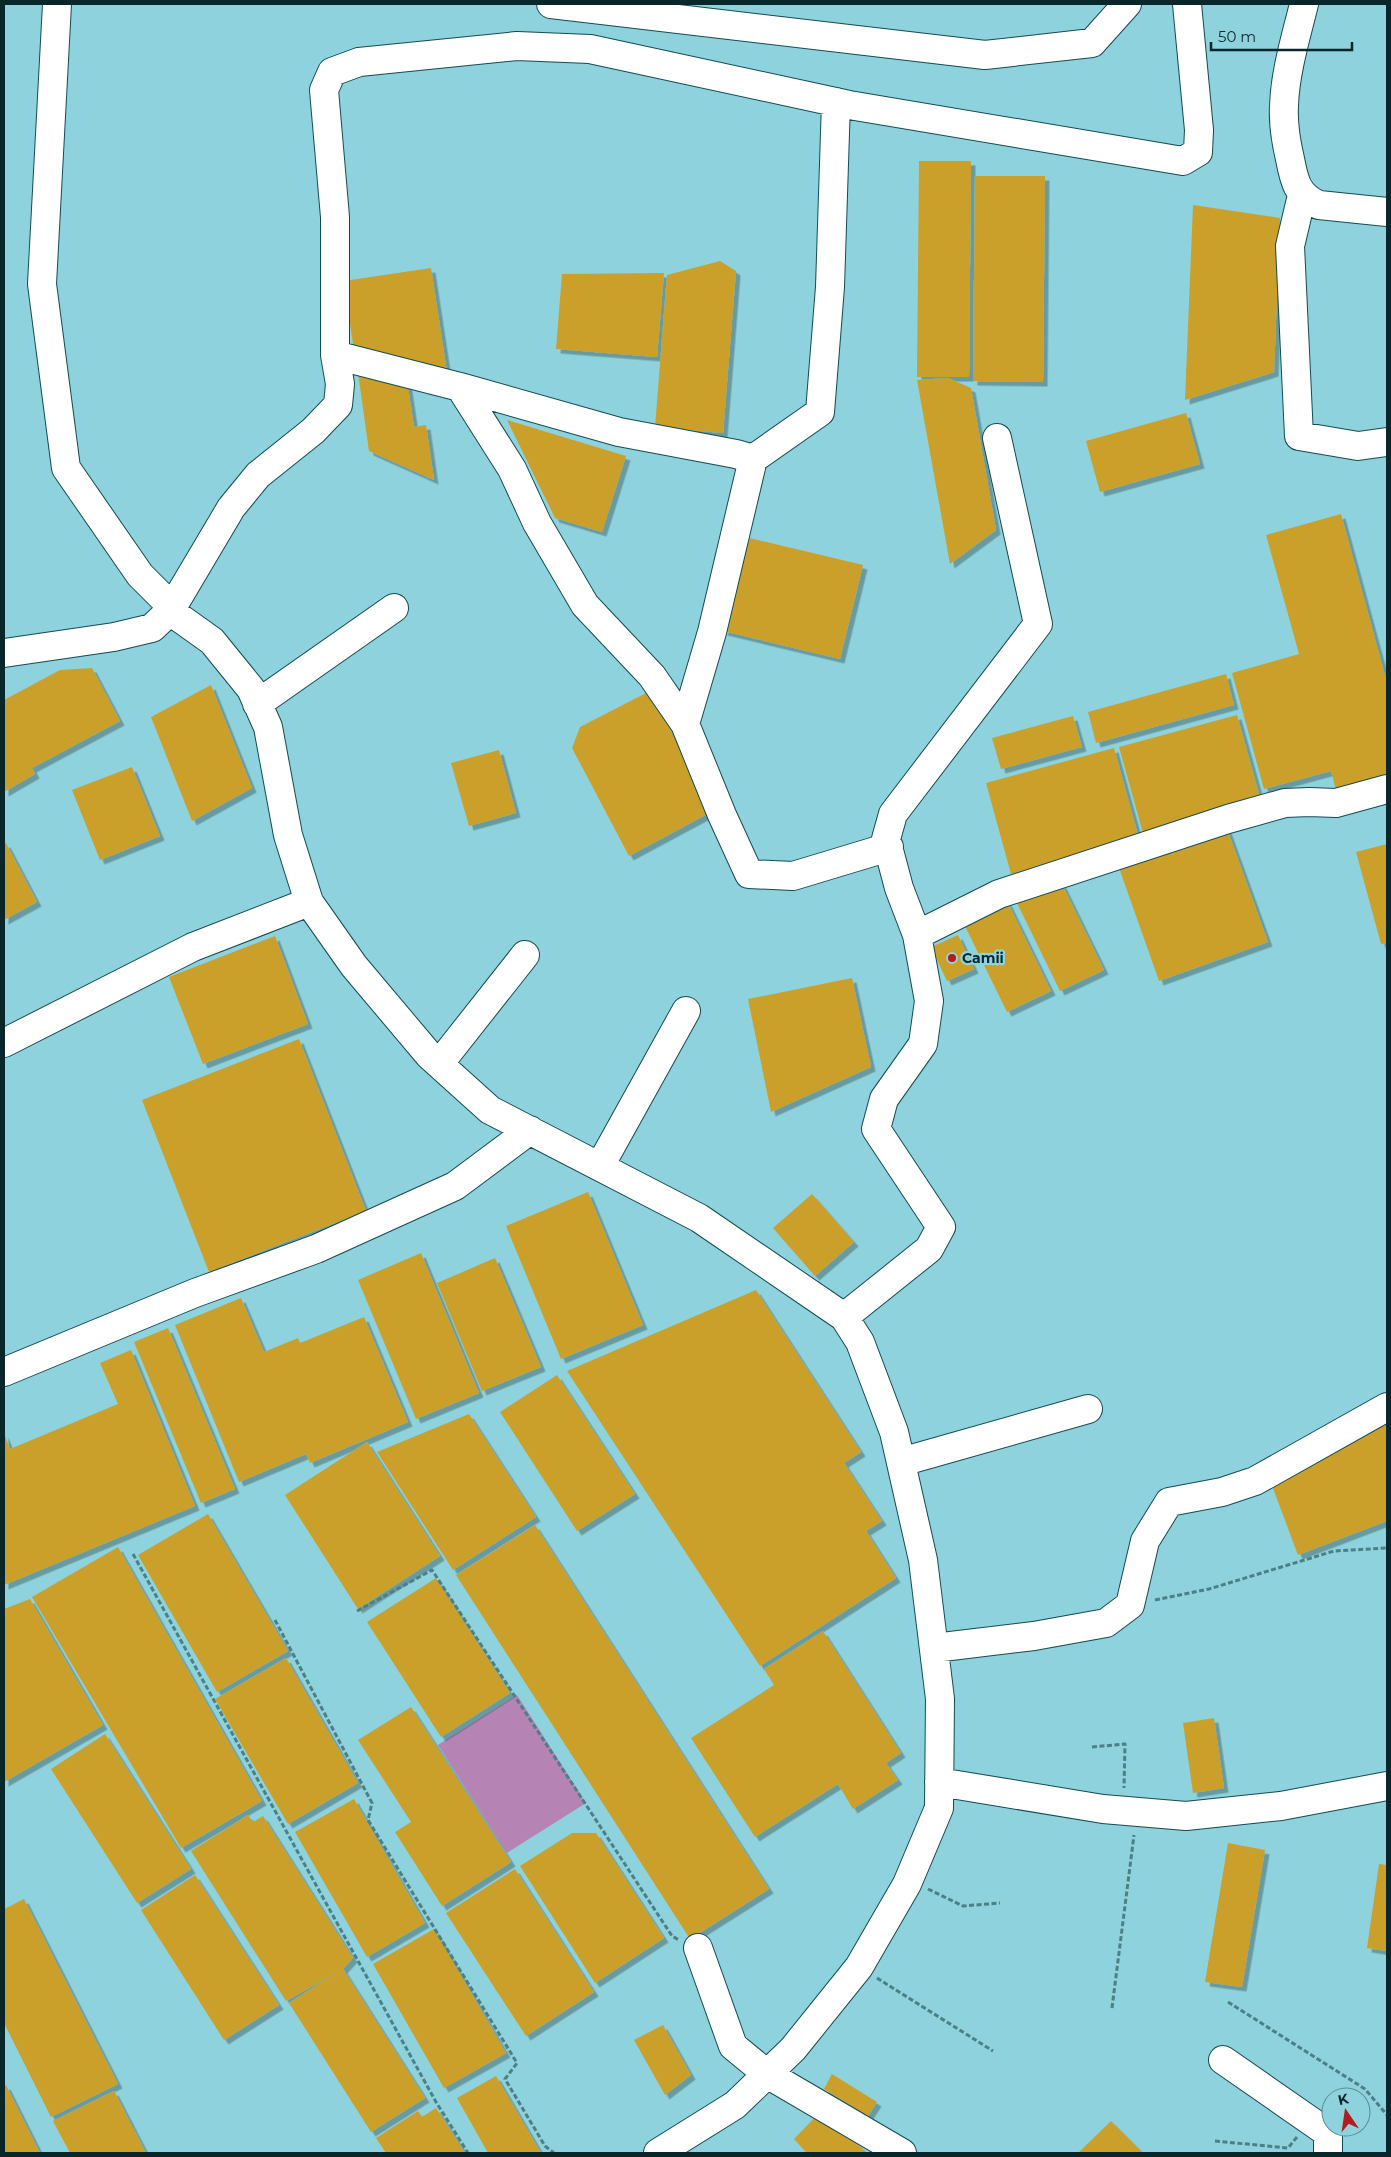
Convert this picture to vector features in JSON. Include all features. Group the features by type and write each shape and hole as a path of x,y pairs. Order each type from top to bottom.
{"street":[{"path":"57,4 42,284 66,468 140,575 165,600 170,611 212,641 251,689 268,727 288,835 309,902 354,966 429,1055 490,1110 699,1218 844,1317 860,1342 894,1432 923,1560 940,1698 939,1808 909,1879 859,1967 793,2049 687,2146 658,2153"},
{"path":"551,4 985,55 1092,43 1128,4"},
{"path":"4,653 114,637 152,628 170,611 231,508 258,475 313,431 338,405 340,384 335,355 335,217 324,90 332,72 359,62 517,46 590,49 836,102 1183,160 1198,152 1199,130 1187,4"},
{"path":"1304,4 1285,86 1284,106 1287,146 1296,187 1302,195 1318,205 1387,212"},
{"path":"685,724 712,632 753,459 820,412 830,287 836,102"},
{"path":"1302,195 1290,246 1299,436 1358,446 1387,442"},
{"path":"335,355 460,387 619,432 736,454 753,459"},
{"path":"460,387 512,469 537,523 585,605 652,676 685,724 748,874 793,876 889,847"},
{"path":"844,1317 929,1249 941,1227 876,1129 884,1099 923,1044 928,1001 917,935 899,888 886,838 893,814 1038,624 996,438"},
{"path":"258,704 394,608"},
{"path":"917,935 999,894 1228,819 1285,804 1309,802 1336,803 1387,789"},
{"path":"4,1043 193,947 309,902"},
{"path":"440,1064 525,955"},
{"path":"600,1166 686,1011"},
{"path":"4,1372 195,1293 316,1249 403,1210 455,1186 530,1130"},
{"path":"934,1648 1034,1636 1106,1623 1130,1605 1145,1541 1169,1502 1222,1492 1255,1481 1387,1407"},
{"path":"900,1462 1088,1409"},
{"path":"939,1782 1103,1809 1186,1816 1281,1806 1387,1786"},
{"path":"698,1948 733,2046 766,2074 902,2153"},
{"path":"1223,2060 1328,2133 1328,2153"}],"path":[{"path":"1130,1605 1210,1589 1334,1551 1387,1548"},
{"path":"133,1554 431,2093 468,2153"},
{"path":"356,1610 432,1570 672,1936 698,1948"},
{"path":"275,1620 372,1803 368,1820 517,2063 505,2079 545,2146 554,2153"},
{"path":"1092,1747 1125,1744 1131,1811 1112,2008"},
{"path":"909,1879 963,1906 1000,1903"},
{"path":"859,1967 993,2052"},
{"path":"1228,2002 1365,2089 1387,2115"},
{"path":"1215,2141 1288,2148 1309,2120"}],"shaded area":[{"path":"517,1695 586,1803 507,1853 438,1745"}],"building":[{"path":"919,161 971,161 969,377 917,377"},
{"path":"975,176 1045,176 1043,382 973,381"},
{"path":"1193,205 1280,218 1274,372 1185,400"},
{"path":"720,261 736,271 723,433 655,427 667,275"},
{"path":"431,268 448,379 354,351 344,281"},
{"path":"664,273 657,357 556,349 562,274"},
{"path":"358,373 407,381 414,427 426,425 434,480 369,451"},
{"path":"948,378 971,388 996,530 950,564 917,380"},
{"path":"1186,413 1200,464 1100,492 1086,441"},
{"path":"507,420 626,456 602,532 555,518"},
{"path":"1341,514 1387,683 1387,776 1336,790 1331,771 1264,789 1232,673 1299,654 1266,535"},
{"path":"745,537 863,565 840,659 723,631"},
{"path":"92,668 120,721 32,768 35,774 4,792 4,700 60,670"},
{"path":"1226,674 1234,705 1096,743 1088,712"},
{"path":"211,685 252,788 192,821 151,717"},
{"path":"650,691 713,811 629,856 572,748 580,727"},
{"path":"1237,715 1262,805 1144,837 1119,747"},
{"path":"1073,716 1082,747 1001,769 992,738"},
{"path":"1114,748 1139,839 1011,874 986,783"},
{"path":"499,750 516,813 469,826 451,763"},
{"path":"132,767 160,836 100,860 72,790"},
{"path":"1226,826 1268,942 1159,981 1118,865"},
{"path":"6,843 37,902 4,920 4,844"},
{"path":"1387,844 1387,943 1381,944 1356,852"},
{"path":"1060,880 1104,970 1060,991 1016,901"},
{"path":"1007,901 1051,991 1007,1012 963,922"},
{"name":"Camii","path":"958,935 974,969 947,981 931,947"},
{"path":"275,936 308,1024 203,1064 169,977"},
{"path":"852,978 871,1067 771,1112 748,999"},
{"path":"299,1039 366,1211 209,1272 142,1100"},
{"path":"588,1192 643,1325 561,1359 506,1226"},
{"path":"812,1194 854,1242 815,1276 773,1228"},
{"path":"421,1253 479,1393 416,1419 358,1280"},
{"path":"495,1258 541,1367 482,1391 437,1283"},
{"path":"756,1290 861,1452 844,1463 882,1521 866,1531 896,1578 760,1666 567,1371"},
{"path":"241,1298 264,1352 298,1338 300,1343 364,1317 408,1422 310,1463 306,1454 239,1482 175,1325"},
{"path":"168,1328 235,1489 201,1503 134,1342"},
{"path":"131,1350 195,1506 4,1585 4,1433 10,1449 118,1404 100,1363"},
{"path":"557,1375 635,1494 577,1531 500,1412"},
{"path":"469,1414 536,1517 453,1570 377,1452"},
{"path":"1387,1421 1387,1521 1298,1555 1271,1483"},
{"path":"367,1442 440,1556 358,1609 285,1495"},
{"path":"208,1514 288,1651 217,1692 138,1555"},
{"path":"535,1525 769,1889 690,1939 456,1575"},
{"path":"118,1547 262,1801 181,1848 32,1597"},
{"path":"436,1578 510,1693 441,1737 367,1622"},
{"path":"30,1599 103,1725 4,1782 4,1609"},
{"path":"823,1631 901,1753 886,1763 898,1780 853,1809 838,1784 755,1837 691,1738 774,1685 764,1669"},
{"path":"286,1658 358,1783 288,1824 215,1699"},
{"path":"411,1707 511,1862 442,1906 395,1832 411,1822 358,1740"},
{"path":"1214,1718 1224,1788 1193,1793 1183,1723"},
{"path":"105,1734 191,1869 137,1903 51,1769"},
{"path":"354,1799 425,1923 367,1957 295,1832"},
{"path":"248,1815 253,1822 263,1816 353,1958 343,1969 425,2098 371,2132 289,2003 336,1973 286,2001 191,1851"},
{"path":"572,1833 596,1833 664,1938 595,1983 520,1866"},
{"path":"1228,1843 1265,1850 1242,1987 1205,1982"},
{"path":"1379,1864 1387,1865 1387,1951 1367,1948"},
{"path":"515,1869 594,1992 526,2036 446,1913"},
{"path":"195,1875 279,2005 224,2040 141,1910"},
{"path":"24,1899 118,2084 51,2117 4,2023 4,1909"},
{"path":"434,1929 506,2053 444,2088 373,1964"},
{"path":"663,2025 691,2075 665,2095 634,2040"},
{"path":"832,2074 877,2102 868,2116 824,2089"},
{"path":"496,2076 541,2153 488,2153 457,2098"},
{"path":"6,2085 40,2153 4,2153 4,2086"},
{"path":"114,2091 146,2153 70,2153 53,2121"},
{"path":"436,2108 465,2153 386,2153 376,2138 418,2111 422,2117"},
{"path":"822,2110 867,2153 807,2153 794,2139"},
{"path":"1111,2121 1143,2153 1078,2153"}],"place":[{"name":"Camii","path":"952,958"}]}
